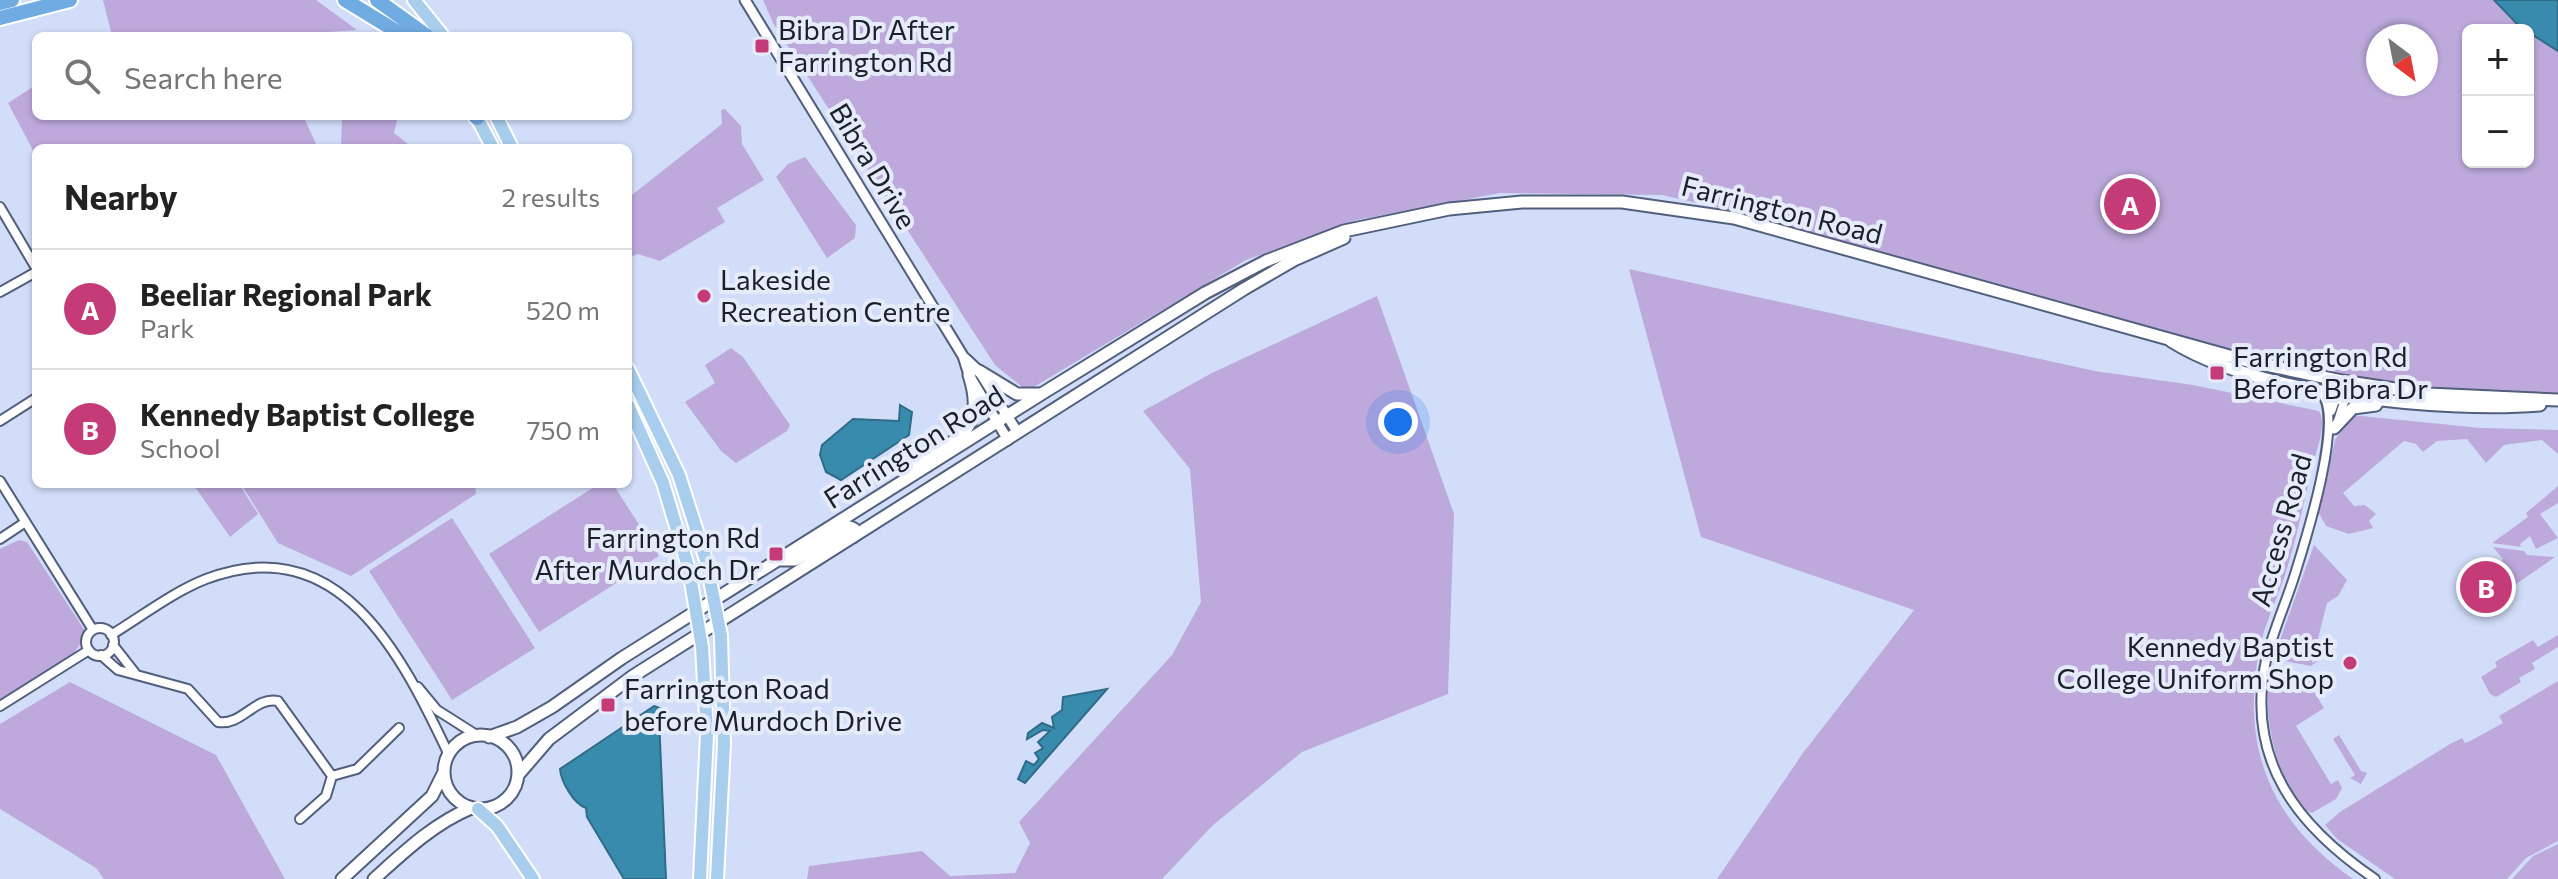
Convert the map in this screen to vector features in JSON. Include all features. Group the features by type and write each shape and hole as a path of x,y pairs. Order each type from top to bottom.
{"highway":[{"path":"0,3 12,0"},
{"path":"0,18 70,0"},
{"path":"345,0 397,32"},
{"path":"377,0 421,32"}],"main road":[{"path":"414,0 440,32"},
{"path":"478,120 491,144"},
{"path":"498,120 510,144"},
{"name":"Farrington Road","path":"484,736 517,727 552,707 779,560 1205,293 1266,261 1344,231 1449,209 1522,202 1660,205 1734,218 2167,339 2342,381 2404,390 2558,402"},
{"name":"Farrington Road","path":"518,775 549,739 633,676 1294,260 1378,225"},
{"name":"Farrington Road","path":"2167,339 2184,350 2247,372 2344,398 2487,409 2558,402"},
{"path":"2243,359 2253,367 2339,386 2344,398"},
{"path":"974,373 1017,394 1043,393"},
{"path":"878,498 972,423 977,401 974,373"},
{"path":"632,377 679,475 706,560 721,636 724,711 717,879"},
{"path":"2330,410 2333,401 2362,387 2404,390"},
{"path":"2332,432 2350,410 2364,404 2469,413 2487,409"},
{"path":"632,414 663,483 689,570 702,647 707,734 700,879"},
{"path":"779,560 795,560 850,527 854,529 853,537"},
{"path":"342,879 432,796 449,755 461,742 484,736 511,750 518,775 514,789 502,803 450,816 374,879"},
{"path":"445,768 448,788 462,803 475,808 497,826 533,879"}],"street":[{"name":"Bibra Drive","path":"745,0 1013,436"},
{"path":"0,207 32,263"},
{"path":"0,292 32,272"},
{"path":"2315,389 2326,398 2330,410"},
{"name":"Access Road","path":"2344,398 2295,573 2266,662 2261,701 2275,772 2296,811 2330,847 2375,879"},
{"path":"0,421 32,401"},
{"name":"Access Road","path":"2330,410 2332,432"},
{"path":"0,481 93,630"},
{"path":"0,539 24,523"},
{"path":"111,635 205,579 240,570 286,570 320,580 349,597 369,618 405,671 437,710 484,736"},
{"path":"93,630 103,629 111,635 122,661 136,673"},
{"path":"93,630 86,641 89,650 101,655 114,668 190,691 208,715 221,723 232,722 265,701 278,701 332,776"},
{"path":"101,655 113,645"},
{"path":"0,706 89,650"},
{"path":"405,671 449,755"},
{"path":"332,776 357,769 399,728"},
{"path":"300,819 326,796 332,776"}],"shaded area":[{"path":"103,0 316,0 357,30 327,32 111,32"},
{"path":"763,0 2558,0 2558,393 2430,390 2288,365 1742,213 1662,195 1500,193 1357,220 1246,260 1027,391 995,365 773,23"},
{"path":"32,88 32,120 305,120 316,144 32,144 32,148 8,103"},
{"path":"725,109 741,126 742,144 764,180 717,208 725,222 660,261 638,254 632,256 632,195 722,124 721,110"},
{"path":"342,120 397,120 394,133 408,144 341,144"},
{"path":"805,157 856,225 855,238 827,258 776,177 788,164"},
{"path":"1629,269 2095,371 2193,385 2319,411 2322,423 2320,437 2298,527 2259,652 2254,687 2254,721 2259,752 2283,809 2325,857 2353,879 1717,879 1803,753 1914,610 1701,537"},
{"path":"1377,296 1454,514 1448,694 1302,752 1212,826 1162,879 807,879 809,866 922,851 950,876 1015,873 1030,843 1019,822 1172,655 1201,602 1190,469 1143,411 1212,373"},
{"path":"731,348 743,357 790,425 787,431 736,463 721,451 685,402 715,383 705,365"},
{"path":"2351,415 2481,428 2558,430 2558,454 2542,440 2504,445 2486,463 2467,439 2437,441 2423,452 2416,444 2404,441 2343,493 2354,506 2365,505 2376,514 2369,521 2373,528 2349,534 2326,526 2318,512 2335,440"},
{"path":"2558,486 2558,503 2540,514 2558,538 2536,549 2530,536 2520,544 2521,547 2492,543 2528,517 2526,513"},
{"path":"196,488 242,488 258,514 230,537"},
{"path":"244,488 475,488 476,494 351,576 278,543"},
{"path":"593,488 616,488 659,556 539,632 489,554"},
{"path":"452,518 535,648 452,700 369,571"},
{"path":"19,540 27,542 87,634 74,653 0,701 0,549"},
{"path":"2314,545 2347,580 2338,596 2327,603 2312,663 2322,658 2311,666 2285,661 2277,648"},
{"path":"2493,547 2524,551 2527,555 2555,557 2512,587 2498,564 2503,559"},
{"path":"2558,635 2558,647 2532,663 2535,669 2519,678 2521,682 2496,697 2490,694 2481,677 2497,667 2495,662 2533,640 2538,647"},
{"path":"2286,674 2312,681 2318,686 2309,684 2324,708 2296,726 2331,784 2338,780 2342,788 2336,799 2312,813 2301,805 2291,791 2282,772 2270,727 2269,687 2274,675"},
{"path":"2558,681 2558,841 2526,858 2507,879 2395,879 2337,839 2325,825 2340,812 2450,744 2462,738 2465,743 2503,723 2499,716"},
{"path":"70,682 216,755 285,879 104,879 96,868 0,809 0,724"},
{"path":"2339,735 2361,771 2367,773 2361,784 2350,778 2355,775 2333,739"},
{"path":"2558,844 2558,879 2512,879 2533,856"}],"water":[{"path":"2494,0 2558,0 2558,51 2534,36 2534,24 2517,24"},
{"path":"900,405 912,412 909,435 841,480 826,472 820,455 822,445 853,419 899,421"},
{"path":"1107,689 1025,783 1018,779 1026,761 1034,765 1039,759 1035,753 1043,748 1038,742 1050,731 1043,730 1027,739 1028,733 1042,723 1054,728 1052,717 1062,710 1063,697"},
{"path":"654,706 665,710 659,718 666,879 624,879 587,817 586,808 569,792 560,769"}],"place":[{"name":"Bibra Dr After Farrington Rd","path":"762,46"},
{"name":"Beeliar Regional Park","path":"2130,204"},
{"name":"Lakeside Recreation Centre","path":"704,296"},
{"name":"Farrington Rd Before Bibra Dr","path":"2217,373"},
{"name":"Farrington Rd After Murdoch Dr","path":"776,554"},
{"name":"Kennedy Baptist College","path":"2486,587"},
{"name":"Kennedy Baptist College Uniform Shop","path":"2350,663"},
{"name":"Farrington Road before Murdoch Drive","path":"608,705"}]}
